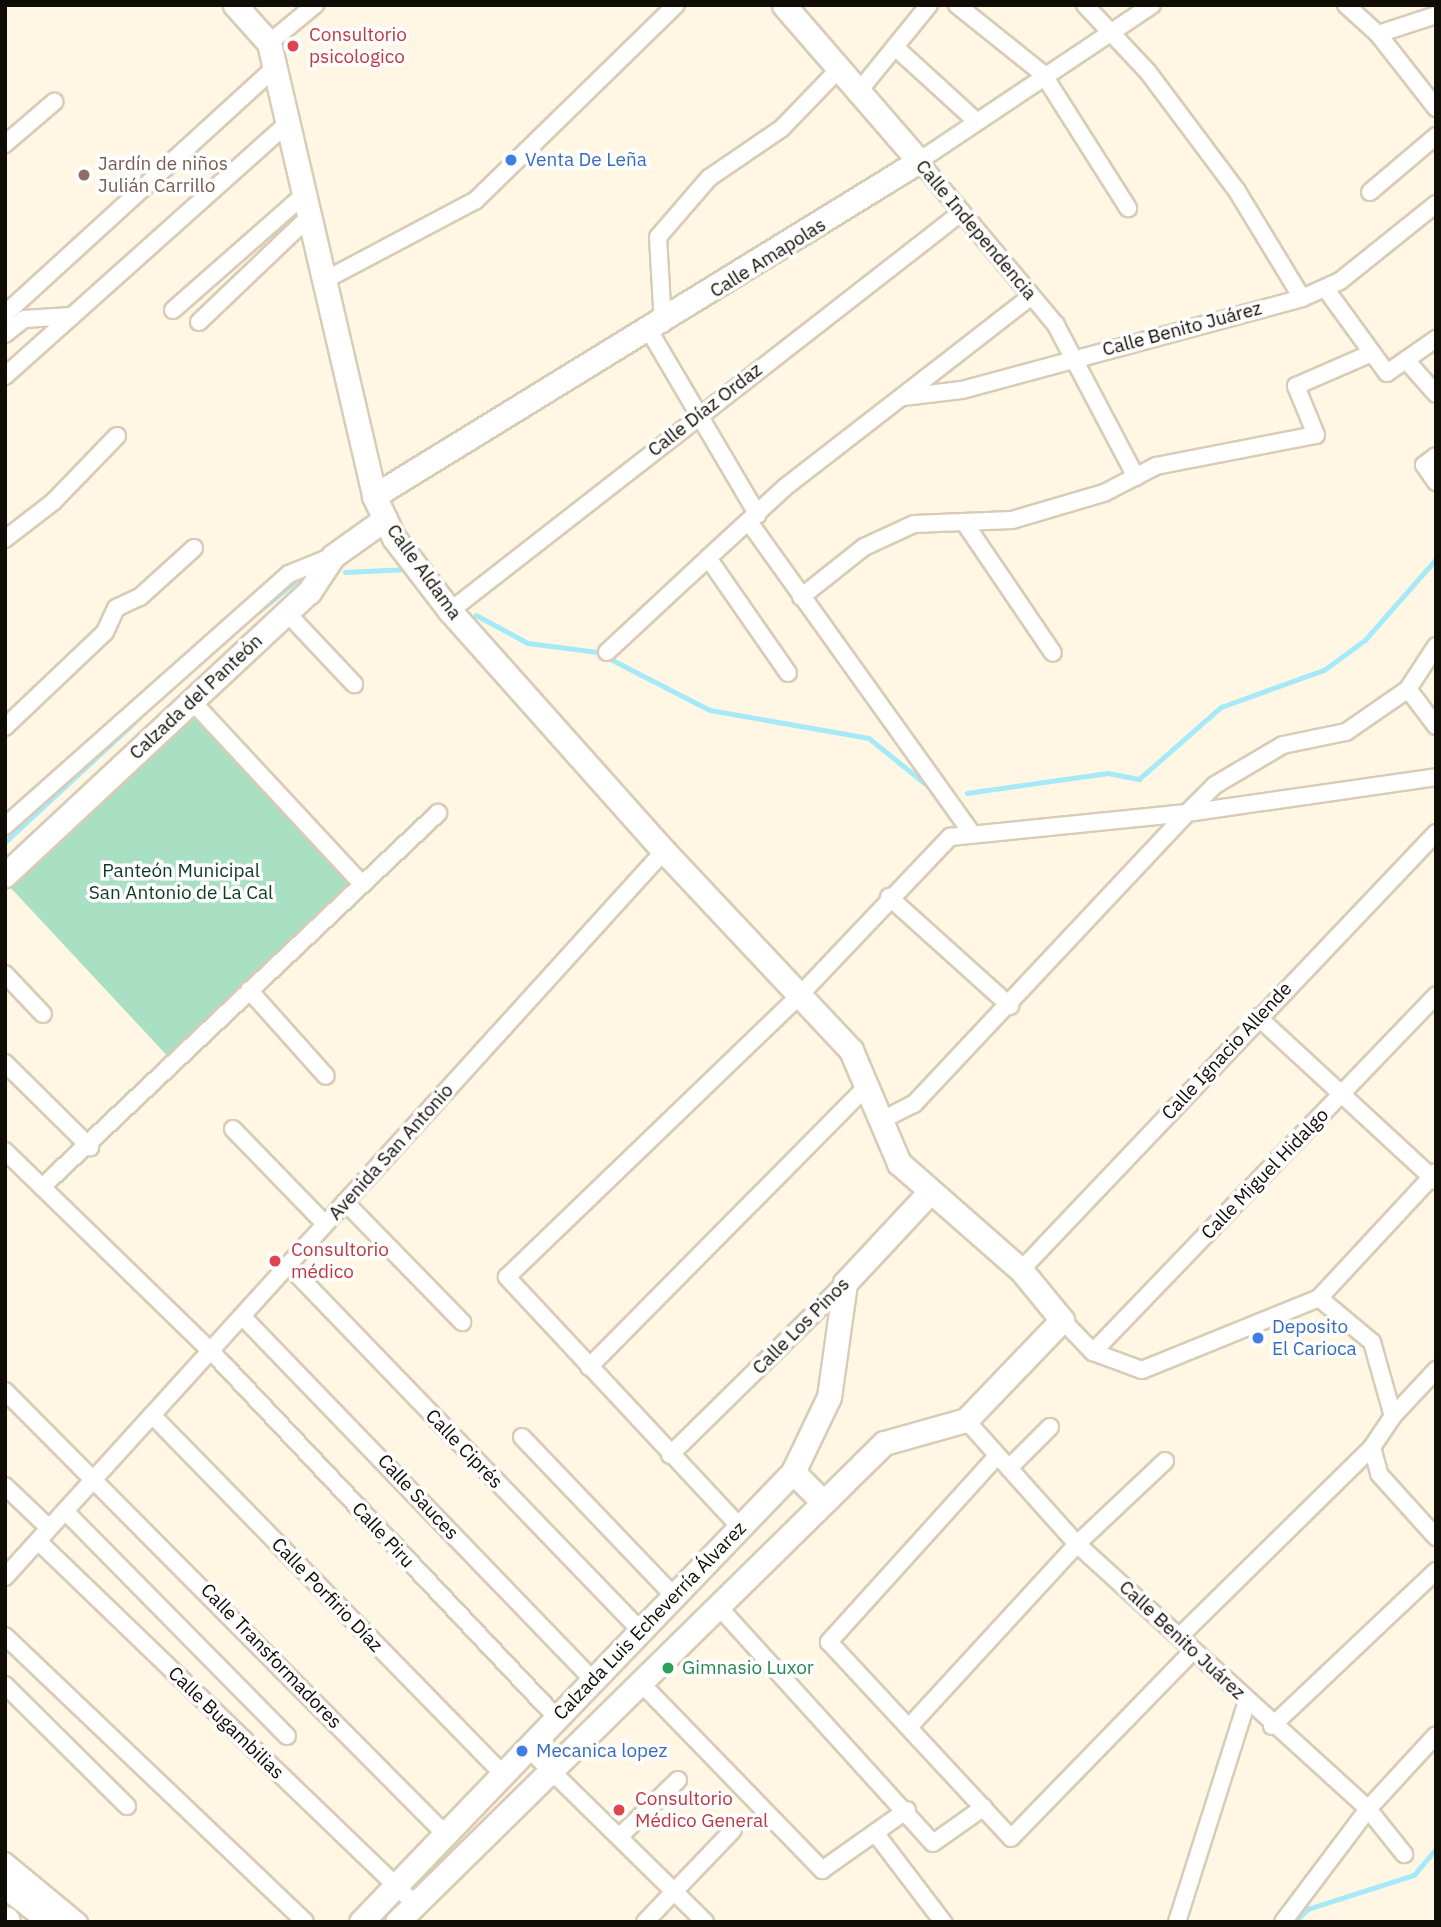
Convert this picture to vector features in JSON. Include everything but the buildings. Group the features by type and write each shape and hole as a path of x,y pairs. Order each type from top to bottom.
{"highway":[{"path":"5,1883 55,1922"}],"street":[{"path":"235,5 269,43 315,5"},
{"path":"327,279 476,200 676,5"},
{"name":"Calle Independencia","path":"784,5 962,212 1075,357 1136,477"},
{"path":"859,91 929,5"},
{"path":"957,5 1044,74 1128,208"},
{"path":"1086,5 1112,31 1237,191 1302,298"},
{"name":"Calle Amapolas","path":"374,496 657,328 919,161 1044,74 1152,5"},
{"path":"1346,5 1378,34 1436,108"},
{"path":"1378,34 1436,15"},
{"name":"Calle Aldama","path":"269,43 273,69 327,279 374,496 386,519 450,611 664,851 850,1050 868,1084 880,1121 899,1163 929,1193 1021,1270 1062,1320"},
{"path":"895,47 976,121"},
{"path":"5,314 273,69"},
{"path":"839,69 782,128 709,178 658,237 657,328 753,518 801,597 909,736 972,833"},
{"path":"5,144 54,102"},
{"path":"5,376 287,124"},
{"path":"1370,192 1436,136"},
{"path":"173,310 308,204"},
{"path":"199,322 308,204"},
{"name":"Calle Benito Juárez","path":"903,397 962,390 1075,357 1302,298 1325,288 1436,204"},
{"name":"Calle Díaz Ordaz","path":"450,611 699,414 962,212"},
{"path":"1325,288 1387,373 1436,339"},
{"path":"607,652 784,488 1030,297"},
{"path":"5,334 24,320 71,316"},
{"path":"801,597 878,539 914,524 1012,520 1104,493 1156,466 1316,435 1296,386 1372,353"},
{"path":"1406,360 1436,394"},
{"path":"5,539 53,502 117,436"},
{"path":"1436,456 1424,465 1436,482"},
{"name":"Calzada del Panteón","path":"5,875 287,613 333,556 386,519"},
{"path":"964,522 1053,653"},
{"path":"5,727 104,632 116,608 141,597 194,548"},
{"path":"5,826 289,574 333,556"},
{"path":"708,558 788,673"},
{"path":"287,613 354,684"},
{"path":"880,1121 914,1104 1010,1006 1187,813 1216,785 1283,745 1346,732 1408,689 1436,646"},
{"path":"1408,689 1436,726"},
{"path":"191,700 360,883"},
{"path":"740,1527 670,1455 507,1277 798,997 889,897 950,837 1187,813 1435,775"},
{"path":"41,1187 90,1146 360,883 438,813"},
{"name":"Calle Ignacio Allende","path":"1021,1270 1258,1017 1436,833"},
{"name":"Avenida San Antonio","path":"5,1577 664,851"},
{"path":"889,897 1010,1006"},
{"path":"5,974 43,1014"},
{"path":"249,990 326,1076"},
{"name":"Calle Miguel Hidalgo","path":"1093,1352 1436,995"},
{"path":"966,1420 1062,1320 1093,1352 1142,1370 1161,1366 1318,1298 1434,1177 1258,1017"},
{"path":"5,1063 90,1146"},
{"path":"589,1367 868,1084"},
{"path":"233,1129 325,1224"},
{"name":"Calle Piru","path":"5,1152 211,1351 557,1718"},
{"name":"Calle Los Pinos","path":"670,1455 845,1283 929,1193"},
{"path":"345,1202 462,1322"},
{"name":"Calle Ciprés","path":"288,1265 641,1631"},
{"name":"Calzada Luis Echeverría Álvarez","path":"361,1922 793,1472 829,1397 845,1283"},
{"path":"1318,1298 1372,1342 1394,1416"},
{"name":"Calle Sauces","path":"242,1316 593,1680"},
{"path":"1182,1634 1372,1447 1394,1416 1436,1370"},
{"name":"Calle Transformadores","path":"5,1391 445,1835"},
{"name":"Calle Porfirio Díaz","path":"152,1415 503,1774"},
{"name":"Calle Benito Juárez","path":"966,1420 1077,1544 1182,1634 1193,1651 1272,1726 1368,1809 1404,1854"},
{"name":"Calzada Luis Echeverría Álvarez","path":"397,1922 884,1443 966,1420"},
{"path":"1009,1468 1050,1427"},
{"path":"522,1437 674,1596"},
{"path":"1372,1447 1379,1474 1436,1537"},
{"path":"997,1457 829,1642 1011,1838 1193,1651"},
{"path":"909,1727 1077,1544 1165,1461"},
{"path":"793,1472 822,1502"},
{"name":"Calle Bugambilias","path":"5,1486 43,1535 415,1904"},
{"path":"65,1511 287,1736"},
{"path":"1272,1726 1436,1571"},
{"path":"718,1605 907,1810 933,1843 984,1807"},
{"path":"5,1636 305,1922"},
{"path":"640,1682 822,1870 907,1810"},
{"path":"5,1685 127,1806"},
{"path":"1177,1922 1247,1701"},
{"path":"1283,1922 1368,1809 1436,1735"},
{"path":"528,1748 705,1922"},
{"path":"619,1837 678,1780"},
{"path":"645,1922 733,1830"},
{"path":"876,1834 943,1922"},
{"path":"5,1861 79,1922"}],"green space":[{"name":"Panteón Municipal San Antonio de La Cal","path":"191,700 361,883 171,1060 5,882 5,873"}],"waterway":[{"path":"967,793 1108,773 1139,779 1221,707 1324,670 1365,640 1436,559"},
{"path":"345,572 408,569"},
{"path":"258,612 302,576"},
{"path":"476,615 528,643 597,652 710,710 869,738 927,785"},
{"path":"5,842 139,718"},
{"path":"1294,1922 1308,1909 1414,1875 1436,1849"}],"place":[{"name":"Consultorio psicologico","path":"293,46"},
{"name":"Venta De Leña","path":"511,160"},
{"name":"Jardín de niños Julián Carrillo","path":"84,175"},
{"name":"Consultorio médico","path":"275,1261"},
{"name":"Deposito El Carioca","path":"1258,1338"},
{"name":"Gimnasio Luxor","path":"668,1668"},
{"name":"Mecanica lopez","path":"522,1751"},
{"name":"Consultorio Médico General","path":"619,1810"}]}
